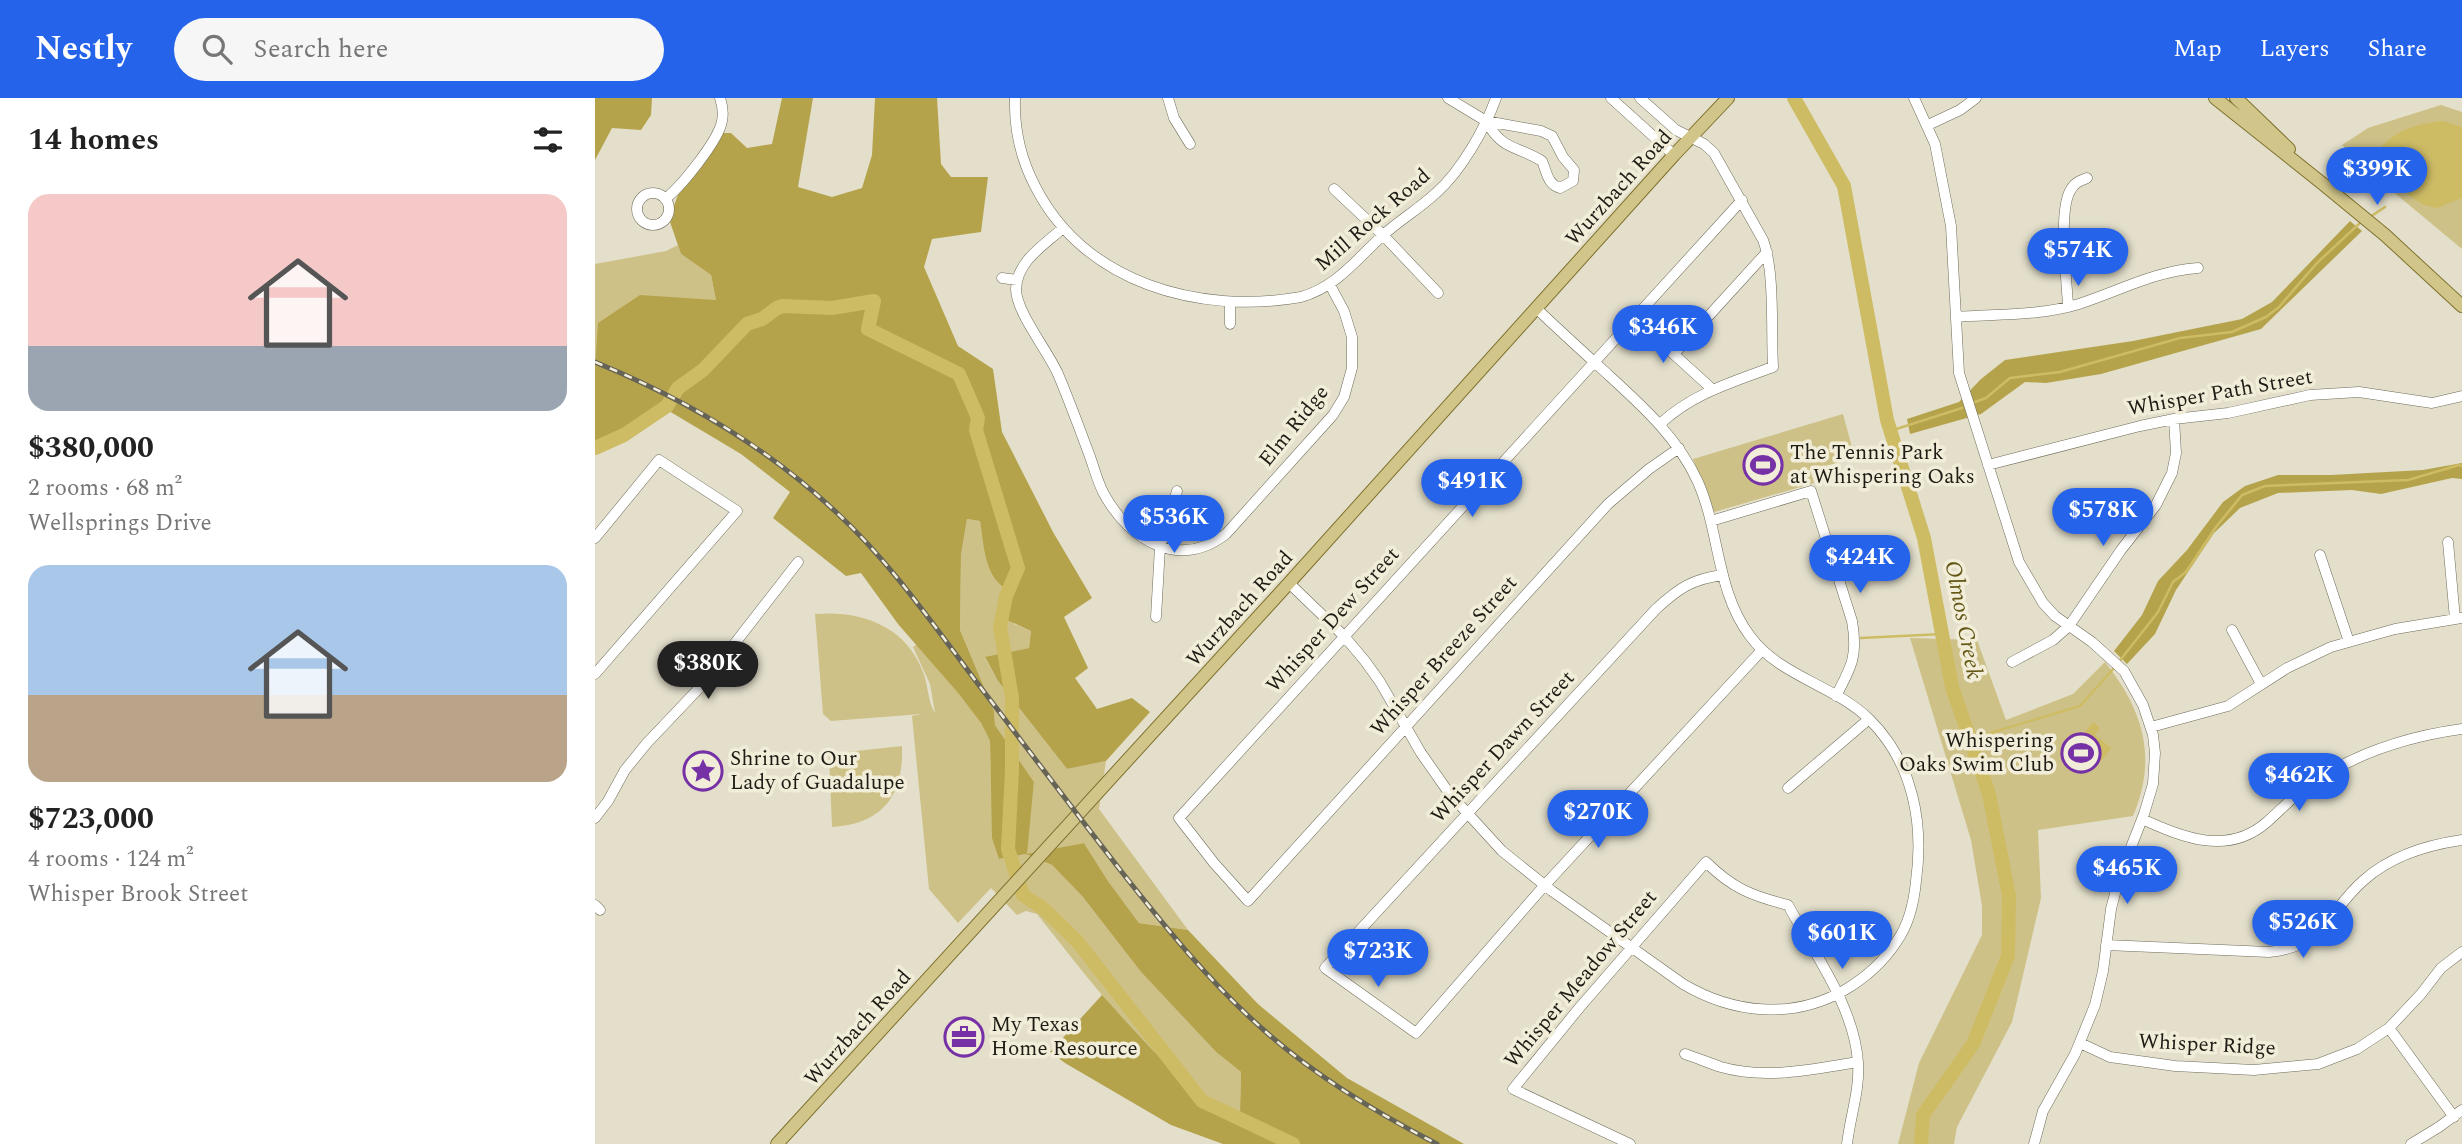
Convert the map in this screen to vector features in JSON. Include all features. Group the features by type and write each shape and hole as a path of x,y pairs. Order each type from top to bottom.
{"main road":[{"name":"Wurzbach Road","path":"778,1144 1728,98"},
{"path":"2215,98 2385,235 2462,306"},
{"path":"2236,98 2323,184"}],"street":[{"path":"665,199 685,181 719,130 723,116 720,98"},
{"name":"Mill Rock Road","path":"1015,98 1019,137 1030,177 1063,228 1094,256 1137,281 1184,296 1230,302 1290,299 1312,294 1330,285 1348,271 1383,235 1444,185 1461,164 1496,98"},
{"path":"1168,98 1174,118 1190,144"},
{"path":"1448,98 1486,121 1541,131 1552,136 1574,170 1573,181 1560,187 1550,183 1542,161 1495,137 1486,121"},
{"path":"1611,98 1674,155"},
{"path":"1640,98 1676,130 1714,153 1760,233 1767,252 1773,367 1712,389 1686,403 1660,424"},
{"path":"1914,98 1935,144 1952,234 1959,373 2019,562 2043,603 2109,655 2124,671 2143,705 2151,727 2154,768 2149,799 2119,878 2111,909 2095,1005 2080,1043 2043,1111 2034,1144"},
{"path":"1928,125 1960,110 1976,98"},
{"path":"1641,124 1653,110"},
{"path":"1542,161 1560,152"},
{"path":"2068,306 2064,214 2070,190 2077,182 2087,178"},
{"path":"1334,189 1383,235 1438,293"},
{"name":"Whisper Dew Street","path":"1248,901 1179,818 1742,200"},
{"path":"1063,228 1026,261 1017,280 1019,305 1058,372 1105,496 1136,532 1160,547"},
{"path":"1674,354 1767,252"},
{"path":"1956,317 2030,313 2068,306 2167,271 2198,268"},
{"path":"1002,278 1017,280"},
{"name":"Elm Ridge","path":"1160,547 1191,551 1226,534 1339,407 1350,378 1352,337 1330,285"},
{"path":"1230,302 1230,324"},
{"path":"1289,583 1345,636 1380,682 1449,793 1502,851 1544,886 1683,984 1728,1005 1760,1010 1784,1009 1807,1005 1837,994 1875,967 1898,941 1911,909 1918,866 1919,827 1908,779 1894,751 1870,719 1836,696 1785,668 1751,638 1729,600 1711,521 1697,481 1679,448 1660,424 1537,309"},
{"path":"1634,318 1712,389"},
{"name":"Whisper Path Street","path":"1988,466 2173,419 2228,413 2310,395 2384,395 2432,403 2462,396"},
{"path":"2012,662 2053,640 2069,626 2164,492 2176,453 2173,419"},
{"name":"Whisper Breeze Street","path":"1248,901 1608,504 1679,448"},
{"path":"595,538 659,460 737,511 595,674"},
{"path":"1156,617 1160,547 1177,491"},
{"path":"1711,521 1811,491 1855,636 1854,658 1836,696"},
{"path":"2151,727 2228,706 2305,659 2349,642 2395,629 2459,619 2448,542"},
{"path":"2321,555 2349,642"},
{"path":"595,818 625,770 704,682 798,562"},
{"name":"Whisper Dawn Street","path":"1544,886 1416,1032 1325,968 1656,609 1684,585 1723,575"},
{"path":"2232,630 2261,684"},
{"path":"1544,886 1762,650"},
{"path":"1788,788 1870,719"},
{"path":"2142,819 2188,838 2229,840 2243,837 2267,822 2297,793 2350,760 2399,741 2462,730"},
{"path":"2106,945 2269,952 2287,950 2303,944 2323,929 2353,890 2376,871 2405,855 2462,840"},
{"name":"Whisper Meadow Street","path":"1630,1144 1513,1089 1706,862 1724,880 1742,891 1788,905 1837,994"},
{"name":"Whisper Ridge","path":"2080,1043 2110,1057 2144,1063 2275,1069 2318,1064 2357,1049 2389,1028 2441,968 2462,953"},
{"path":"1837,994 1853,1029 1858,1062 1857,1087 1847,1144"},
{"path":"2389,1028 2458,1113 2411,1144"},
{"path":"1685,1054 1723,1068 1768,1073 1858,1062"}],"shaded area":[{"path":"595,98 652,98 651,115 641,130 612,128 595,160"},
{"path":"782,98 813,98 798,187 832,197 862,188 872,155 875,98 937,98 941,164 951,177 988,177 981,232 932,239 924,267 958,346 993,369 1002,432 1053,532 1092,598 1064,617 1088,668 1075,678 1097,709 1132,698 1150,712 1106,761 1067,769 998,681 985,657 1029,648 1031,631 998,616 1005,588 989,567 980,521 967,519 961,555 960,630 994,711 995,725 1034,782 1027,854 1084,843 1139,923 1188,930 1258,1004 1347,1078 1464,1144 1223,1144 1171,1125 1050,1052 1102,995 1185,1081 1223,1106 1240,1112 1241,1072 1216,1052 1141,972 1082,896 1052,865 1026,854 999,859 992,838 990,741 981,723 898,624 861,573 846,576 773,518 790,492 741,454 669,411 595,453 598,323 640,295 716,300 711,275 681,254 669,219 678,195 721,133 731,133 747,148 772,144"},
{"path":"2441,105 2462,112 2462,249 2367,170 2342,145 2368,128"},
{"path":"2443,121 2462,127 2462,198 2437,208 2424,205 2408,195 2401,179 2381,167 2377,153 2390,139 2406,129"},
{"path":"2350,221 2362,231 2261,329 2101,374 2046,383 2025,382 1981,414 1910,434 1907,419 1959,402 1981,379 2005,360 2133,341 2242,319 2272,302"},
{"path":"678,245 681,254 711,275 716,300 595,369 595,264 666,251"},
{"name":"The Tennis Park at Whispering Oaks","path":"1843,414 1855,458 1810,470 1814,483 1714,512 1693,459"},
{"path":"2462,463 2462,479 2452,478 2381,494 2352,490 2278,493 2240,508 2214,533 2176,590 2155,634 2127,664 2114,651 2142,615 2158,581 2187,550 2223,502 2245,486 2278,475 2423,470"},
{"path":"967,519 980,521 988,565 1005,588 1014,624 1031,631 1029,648 985,658 998,681 1067,769 1106,761 1099,809 1188,930 1139,923 1084,843 1028,855 1052,865 1082,896 1141,972 1216,1052 1241,1072 1240,1113 1205,1094 1144,1042 1037,914 1026,911 1017,915 991,888 958,923 929,889 912,716 922,714 831,721 823,714 815,614 832,613 865,618 893,632 915,656 925,677 935,713 930,684 913,647 917,644 959,693 981,723 990,741 991,788 999,859 1026,854 1034,782 995,725 994,711 960,630 961,555"},
{"path":"1910,638 1977,640 2006,720 2073,694 2105,662 2129,698 2137,716 2145,754 2145,774 2133,816 2038,830 2041,898 2012,1022 1957,1127 1954,1144 1898,1144 1919,1063 1982,935 1982,906 1971,840"},
{"path":"2093,722 2100,728 2095,735 2111,748 2102,760 2078,741"},
{"path":"902,746 899,779 887,804 865,820 832,827 829,754"}],"waterway":[{"name":"Olmos Creek","path":"1794,98 1844,186 1887,420 1924,538 1952,687 1989,794 2009,896 2008,956 1973,1044 1923,1115 1921,1144"},
{"path":"2370,217 2385,207"},
{"path":"1975,402 1986,398 2010,378 2060,372 2180,338 2232,332 2266,317 2279,307 2317,263 2361,222"},
{"path":"595,448 624,435 667,406 678,388 703,370 747,324 762,319 783,306 832,308 874,301 868,329 959,374 978,418 976,430 1018,568 1006,596 1000,627 1012,698 1008,849 1023,895 1044,909 1077,941 1202,1101 1293,1144"},
{"path":"1890,431 1962,408"},
{"path":"2118,663 2158,612 2173,582 2186,572 2216,527 2242,495 2265,486 2408,480 2462,466"},
{"path":"1861,638 1942,634"},
{"path":"1970,739 2080,706 2114,668"}],"railway":[{"path":"595,362 661,392 723,426 782,466 837,513 875,552 910,594 1121,871 1208,975 1246,1014 1306,1064 1370,1107 1437,1144"}],"place":[{"name":"The Tennis Park at Whispering Oaks","path":"1763,465"},
{"name":"Whispering Oaks Swim Club","path":"2081,753"},
{"name":"Shrine to Our Lady of Guadalupe","path":"703,771"},
{"name":"My Texas Home Resource","path":"964,1037"}]}
